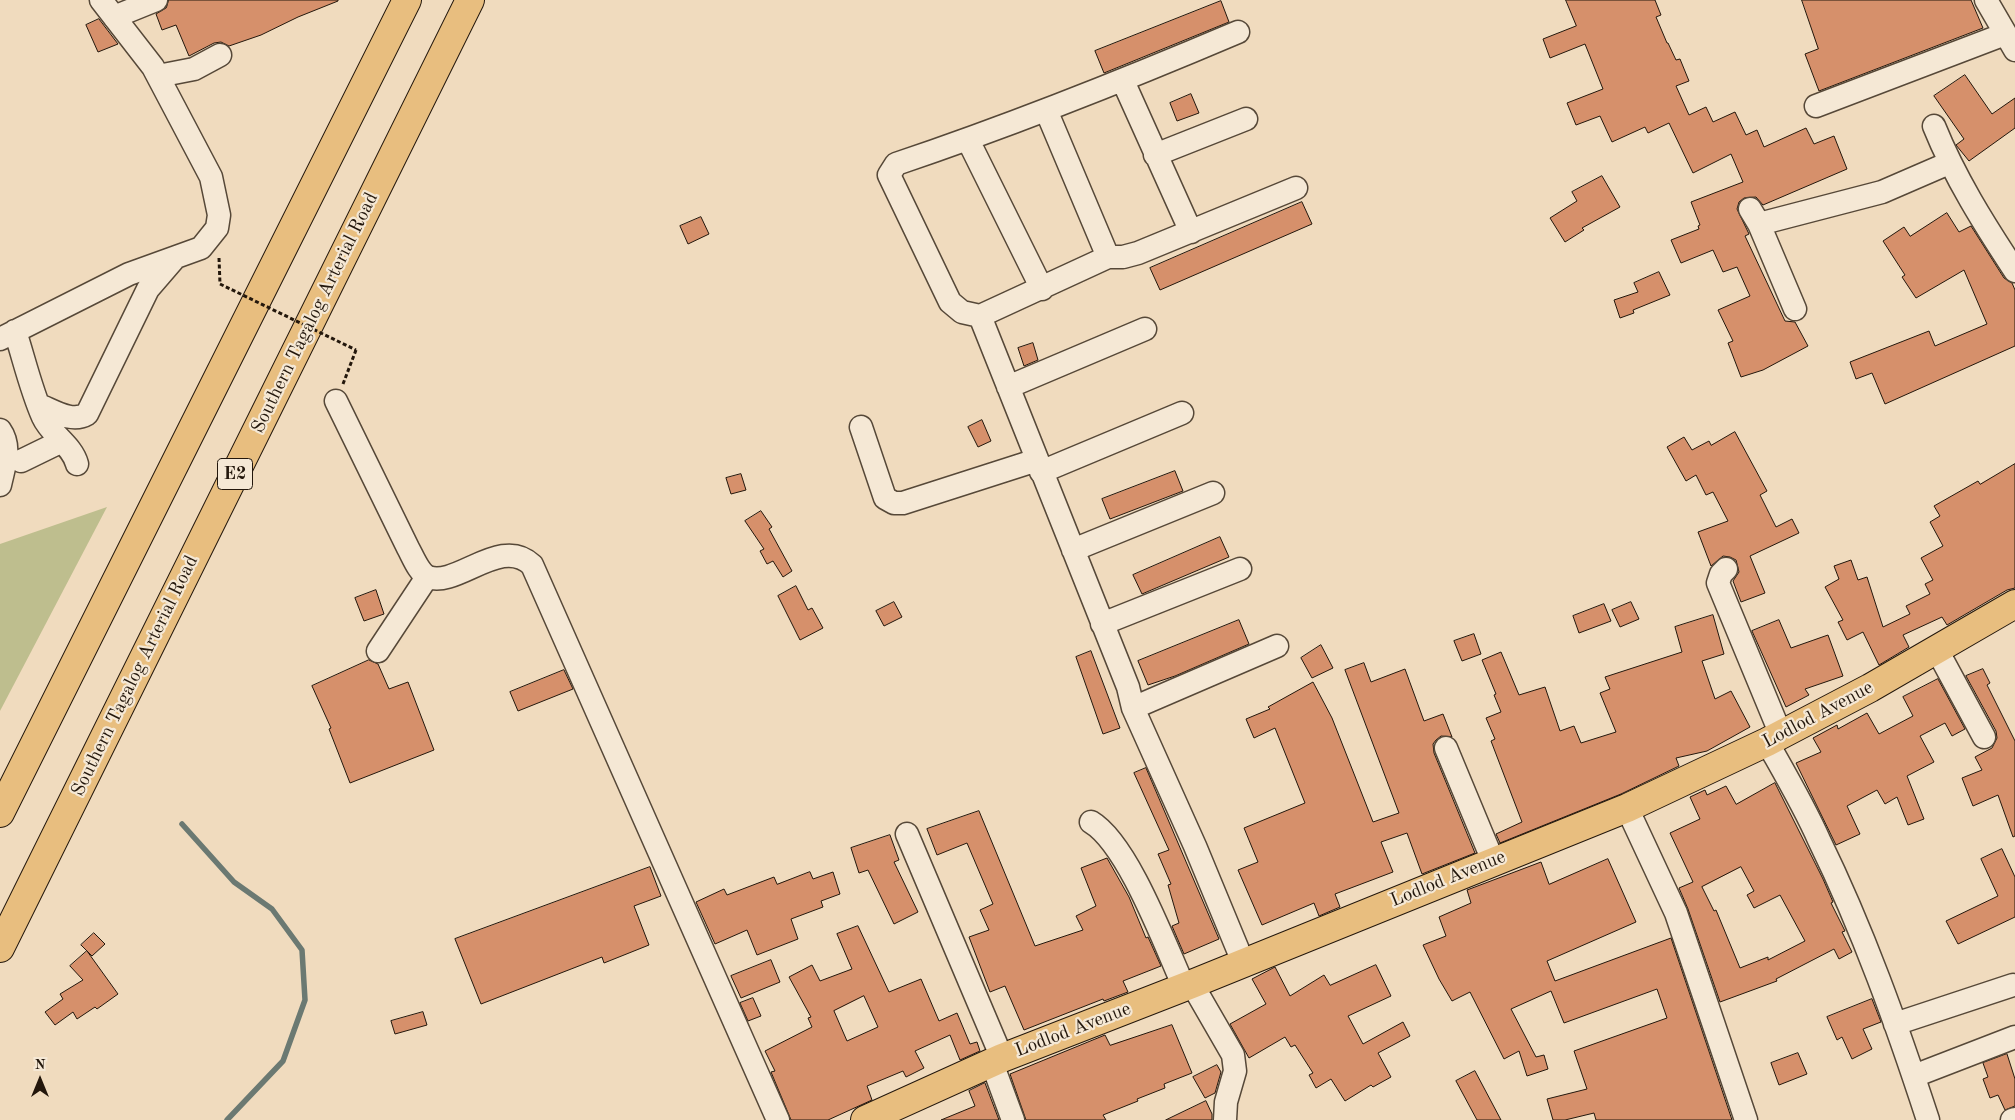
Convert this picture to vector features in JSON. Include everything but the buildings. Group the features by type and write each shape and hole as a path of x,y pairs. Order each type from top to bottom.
{"main road":[{"path":"0,813 407,0"},
{"name":"Southern Tagalog Arterial Road","path":"0,948 470,0"},
{"name":"Lodlod Avenue","path":"865,1120 997,1060 1188,986 1493,860 1627,808 1774,738 1937,650 2015,604"}],"street":[{"path":"77,464 73,453 60,442 43,417 7,335 129,274 201,248 217,228 219,215 210,177 158,76 107,8 156,0"},
{"path":"1816,106 2010,42 1986,0"},
{"path":"1238,32 1046,110 968,140 896,164 889,175 950,302 962,312 980,316 1042,289 1108,256 1123,257 1138,254 1296,188"},
{"path":"158,76 194,69 220,55"},
{"path":"1123,80 1191,232"},
{"path":"1046,110 1108,256"},
{"path":"1155,155 1246,119"},
{"path":"1934,126 1949,163 1971,204 2015,271"},
{"path":"968,140 1042,289"},
{"path":"1795,308 1754,216 1882,192 1949,163"},
{"path":"39,405 72,418 80,418 87,414 148,289 176,257"},
{"path":"980,316 1128,687 1139,706 1200,844 1248,960"},
{"path":"1008,387 1145,329"},
{"path":"336,401 408,548 427,577 437,578 455,574 504,556 516,556 525,559 532,565 778,1120"},
{"path":"861,427 886,498 894,503 903,504 1039,466 1182,413"},
{"path":"0,430 5,437 7,448 0,485"},
{"path":"21,461 60,442"},
{"path":"1073,550 1213,493"},
{"path":"1102,624 1240,569"},
{"path":"1726,569 1721,574 1718,583 1774,738 1857,926 1895,1024 1928,1120"},
{"path":"378,652 427,577"},
{"path":"1139,706 1277,646"},
{"path":"1937,650 1984,737"},
{"path":"1446,748 1493,860"},
{"path":"1627,808 1676,913 1746,1120"},
{"path":"1091,822 1111,838 1188,986 1233,1055 1235,1071 1226,1102 1225,1120"},
{"path":"908,834 997,1060 1013,1120"},
{"path":"1895,1024 2013,985"},
{"path":"1914,1076 2015,1037"}],"path":[{"path":"220,284 356,350 336,401"}],"green space":[{"path":"107,507 0,711 0,544"}],"waterway":[{"path":"182,824 234,882 272,909 302,950 305,1000 283,1061 227,1120"}]}
